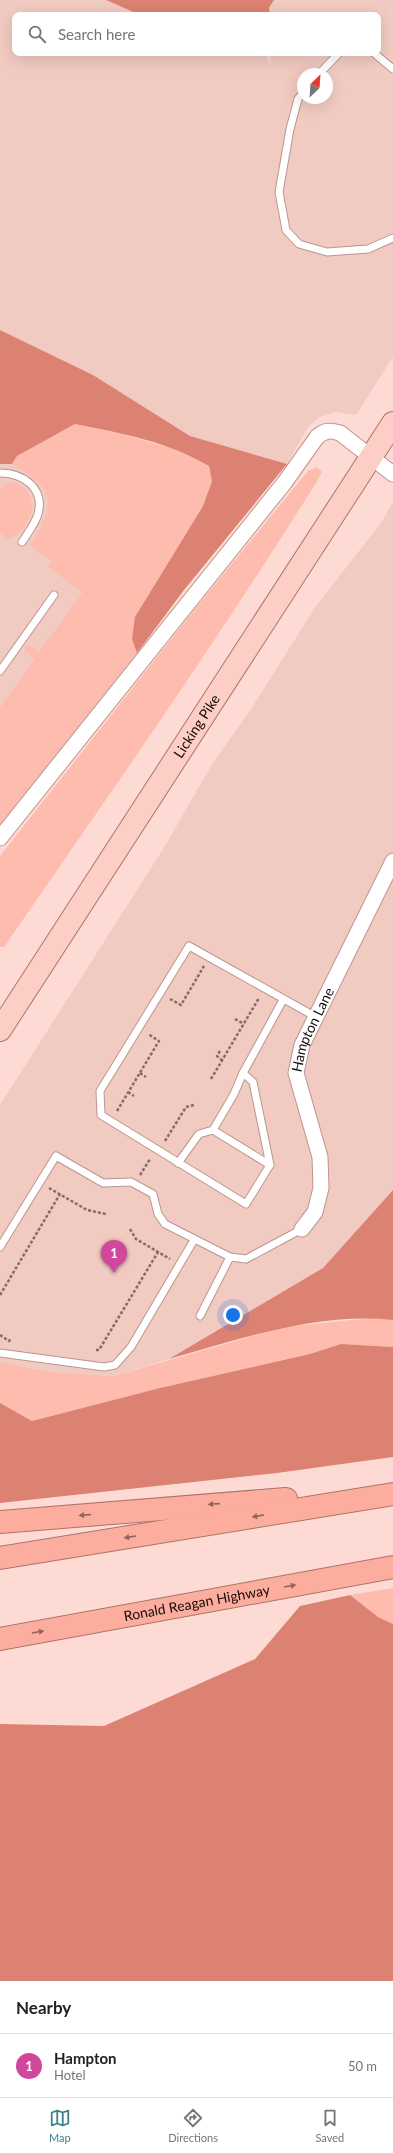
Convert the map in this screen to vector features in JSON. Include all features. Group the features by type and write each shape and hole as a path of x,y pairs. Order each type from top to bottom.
{"highway":[{"path":"0,1522 213,1504 393,1492"},
{"path":"0,1558 393,1492"},
{"name":"Ronald Reagan Highway","path":"0,1639 393,1567"}],"main road":[{"name":"Licking Pike","path":"0,1030 393,423"}],"street":[{"path":"0,838 164,631 285,482 317,437 324,431 334,431 393,474"},
{"name":"Hampton Lane","path":"302,1229 315,1212 321,1188 320,1157 296,1073 302,1045 393,861"}],"lane":[{"path":"325,68 336,56"},
{"path":"378,56 393,69"},
{"path":"297,103 290,129 279,192 286,230 299,244 327,252 368,249 393,238"},
{"path":"0,473 18,475 30,482 40,500 38,514 22,542"},
{"path":"0,671 54,596"},
{"path":"243,1073 253,1082 270,1165 246,1204 101,1116 100,1090 188,946 316,1018"},
{"path":"178,1163 199,1134 213,1130 234,1094 243,1073 283,1000"},
{"path":"213,1130 270,1165"},
{"path":"0,1247 56,1156 103,1183 120,1181 135,1184 153,1194 158,1214 165,1224 230,1258 246,1259 302,1229"},
{"path":"0,1353 104,1367 115,1365 131,1347 194,1240"},
{"path":"200,1316 230,1258"}],"path":[{"path":"166,1005 170,999 181,1005 205,965 211,968"},
{"path":"211,1078 260,998 254,995"},
{"path":"235,1019 244,1024"},
{"path":"122,1115 116,1111 160,1042 148,1035 152,1029"},
{"path":"220,1050 217,1056 222,1060"},
{"path":"140,1073 146,1077"},
{"path":"128,1092 134,1096"},
{"path":"159,1137 165,1141 186,1107 194,1105"},
{"path":"135,1184 156,1149"},
{"path":"40,1182 87,1210 106,1214"},
{"path":"0,1295 60,1194"},
{"path":"130,1229 136,1239 179,1264"},
{"path":"96,1350 99,1350 158,1252"},
{"path":"0,1336 9,1341 11,1338"}],"shaded area":[{"path":"0,0 106,0 133,12 12,12 12,56 266,56 270,64 271,56 381,56 381,12 270,12 269,8 274,0 393,0 393,357 356,415 336,412 320,417 308,427 287,464 190,436 93,375 0,330"},
{"path":"106,0 274,0 269,8 270,12 133,12"},
{"path":"0,330 93,375 190,436 287,464 184,590 137,653 132,639 135,617 203,506 212,481 209,466 178,451 144,439 75,424 17,456 12,464 0,464"},
{"path":"75,424 122,434 185,452 209,466 212,481 203,506 171,558 132,638 137,653 0,825 0,708 35,659 25,651 25,647 30,646 39,652 83,592 48,567 52,562 30,545 45,519 48,508 48,498 37,481 12,464 17,456"},
{"path":"46,440 137,653 0,825 0,464 12,464"},
{"path":"317,467 322,472 279,542 163,717 84,832 4,947 0,947 0,856 198,605 308,471"},
{"path":"14,482 23,487 29,494 31,511 29,520 24,528 8,539 0,533 0,489 4,485"},
{"path":"393,502 393,1190 323,1268 169,1359 114,1376 51,1372 0,1362 0,1105 165,846 211,766 251,709 316,606 381,523"},
{"path":"393,1190 393,1320 336,1320 308,1324 251,1336 169,1359 323,1268"},
{"path":"371,1318 393,1320 393,1347 341,1344 310,1354 160,1388 32,1421 0,1403 0,1362 51,1372 114,1376 284,1327"},
{"path":"341,1344 393,1347 393,1457 277,1473 0,1503 0,1403 32,1421 160,1388 310,1354"},
{"path":"393,1588 393,1624 378,1617 350,1595"},
{"path":"350,1595 378,1617 393,1624 393,1981 0,1981 0,1724 104,1726 255,1659 300,1606"}],"place":[{"name":"Hampton","path":"114,1273"}]}
